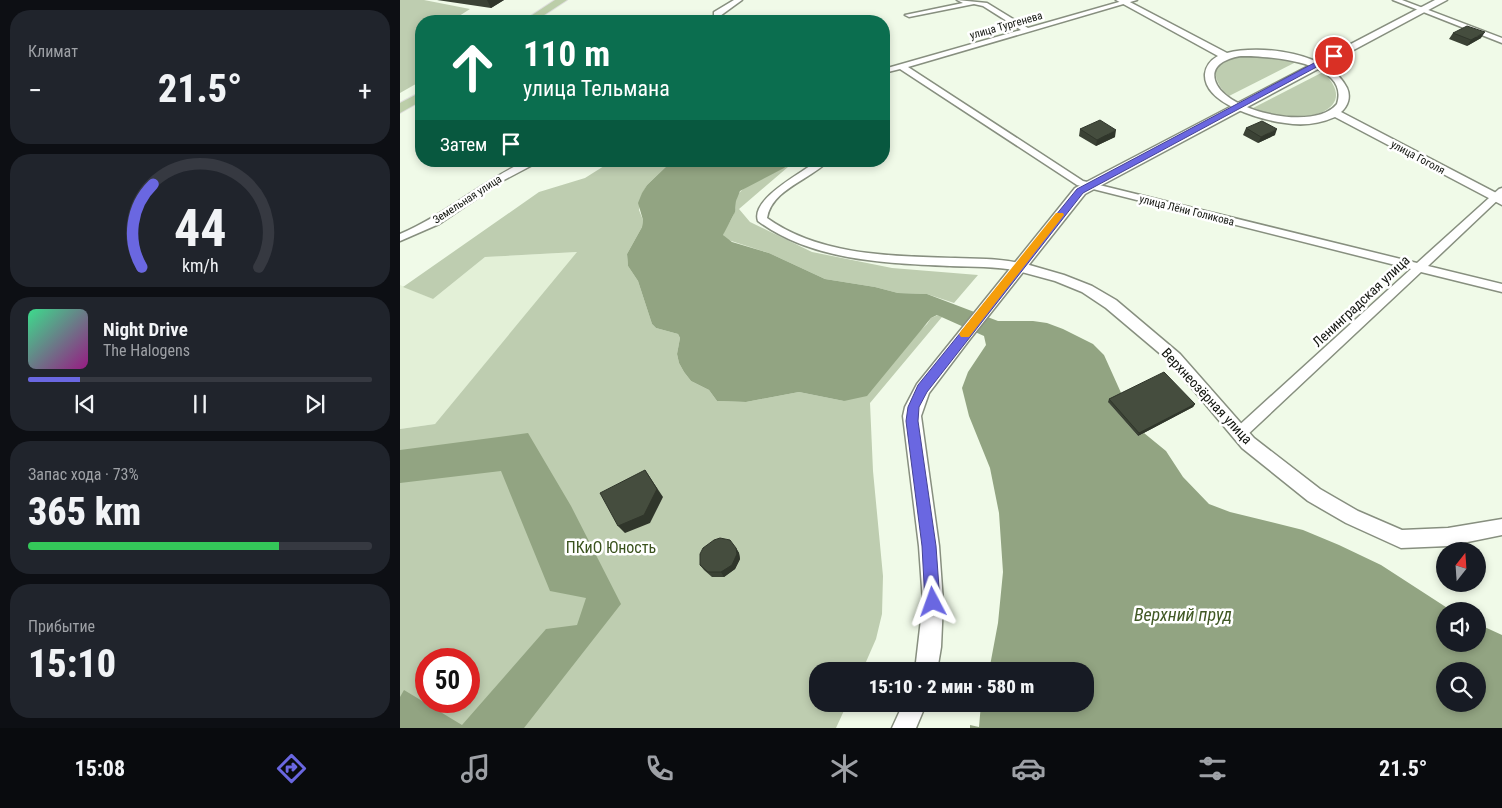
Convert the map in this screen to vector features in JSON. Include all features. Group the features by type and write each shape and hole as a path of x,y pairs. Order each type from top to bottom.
{"main road":[{"path":"538,15 562,0"},
{"path":"547,15 571,0"},
{"path":"928,662 933,602 929,546 912,416 914,407 923,389 964,335 1072,199 1089,186 1442,0"},
{"path":"400,101 415,92"},
{"path":"400,109 415,100"},
{"path":"904,728 911,712"}],"street":[{"path":"717,14 739,0"},
{"path":"960,0 985,4 1028,30"},
{"path":"1396,0 1502,41"},
{"path":"1127,1 1225,56"},
{"name":"улица Тургенева","path":"890,69 1127,1"},
{"path":"909,15 973,2"},
{"path":"1241,53 1267,53 1316,65 1332,74 1342,88 1344,96 1343,104 1334,113 1319,119 1298,121 1260,115 1222,96 1212,86 1210,80 1210,71 1214,64 1225,56 1241,53"},
{"name":"улица Лёни Голикова","path":"901,66 1066,175 1089,186 1502,288"},
{"name":"улица Гоголя","path":"1334,113 1500,196"},
{"name":"Земельная улица","path":"400,238 419,230 521,167"},
{"name":"Верхнеозёрная улица","path":"815,167 771,199 762,213 762,219 770,227 824,248 889,257 1019,266 1059,278 1086,289 1111,304 1175,358 1240,433 1269,461 1314,495 1352,517 1401,539 1448,537 1502,528"},
{"name":"Ленинградская улица","path":"1240,433 1419,267 1500,196"}],"shaded area":[{"path":"578,252 435,424 400,429 400,285 433,299 485,257"}],"green space":[{"path":"400,0 424,0 470,9 461,15 415,15 415,84 400,93"},
{"path":"1260,54 1298,61 1229,96 1219,86 1216,74 1217,68 1225,60 1232,57"},
{"path":"1323,72 1332,82 1336,91 1332,105 1325,110 1317,114 1295,117 1263,112 1253,108"},
{"name":"ПКиО Юность","path":"602,167 666,167 647,185 642,194 639,210 643,220 642,227 627,254 628,266 638,281 652,324 656,328 678,334 680,338 677,354 684,372 691,381 709,390 717,401 746,402 799,392 844,401 927,324 931,318 938,315 942,317 870,403 873,471 883,576 882,614 876,639 866,662 809,662 809,712 843,712 836,728 400,728 400,429 435,424 577,252 485,257 433,299 403,287 539,192 585,178"},
{"path":"788,167 739,209 750,222 812,252 892,268 978,275 954,303 927,294 898,293 875,287 825,279 769,253 725,239 723,235 734,214 738,194 751,184"}],"water":[{"name":"Верхний пруд","path":"666,167 785,167 740,191 736,201 735,212 723,235 732,242 769,253 825,279 875,287 898,293 927,294 998,321 1047,323 1093,344 1104,355 1122,395 1109,403 1138,436 1144,433 1166,451 1183,477 1209,504 1230,512 1303,530 1339,545 1381,565 1438,602 1436,602 1436,652 1486,652 1486,628 1502,635 1502,728 970,728 970,725 979,727 980,712 1094,712 1094,662 991,662 998,623 1003,572 999,513 990,468 969,416 962,388 968,372 986,345 984,336 937,315 931,318 867,396 844,401 799,392 746,402 717,401 709,390 691,381 684,372 677,354 680,338 678,334 656,328 652,324 638,281 628,266 627,254 642,227 643,220 638,203 647,185"},
{"path":"528,433 571,506 621,604 524,728 400,728 400,697 404,690 415,697 415,713 442,713 462,725 472,713 480,713 480,704 546,629 577,625 586,598 550,591 501,471 400,483 400,450"}],"building":[{"path":"1467,26 1485,32 1471,40 1453,33"},
{"path":"1100,120 1116,130 1097,140 1080,129"},
{"path":"1262,121 1277,129 1261,137 1246,128"},
{"path":"1164,372 1195,404 1139,433 1109,399"},
{"path":"645,470 657,489 644,515 618,526 600,493"},
{"path":"720,538 730,540 736,548 737,554 732,565 721,572 708,572 700,565 700,554 703,548"}],"slow traffic":[{"path":"965,334 1059,215"}],"route":[{"path":"933,602 929,546 912,421 914,407 923,389 1080,191 1334,56"}]}
